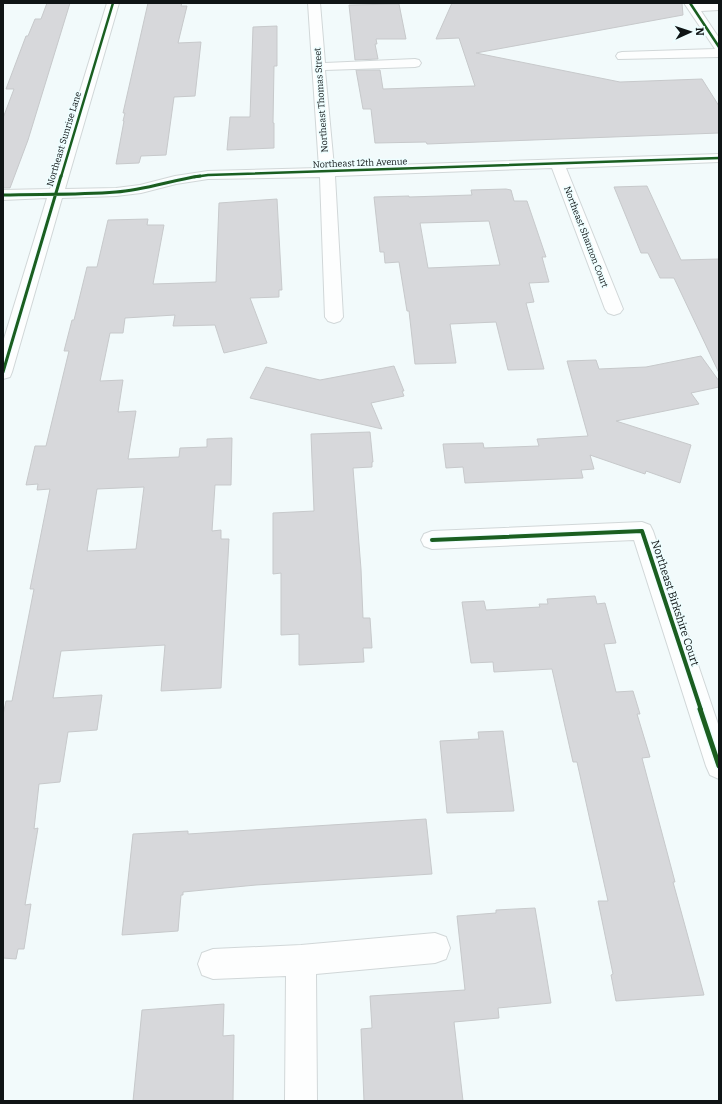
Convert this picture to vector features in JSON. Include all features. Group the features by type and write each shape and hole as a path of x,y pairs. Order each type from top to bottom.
{"street":[{"name":"Northeast Sunrise Lane","path":"3,372 113,3"},
{"name":"Northeast Thomas Street","path":"314,3 327,172 334,317"},
{"path":"692,6 719,7"},
{"path":"692,6 719,47"},
{"path":"622,56 719,53"},
{"path":"318,67 415,63"},
{"name":"Northeast 12th Avenue","path":"3,195 116,192 141,189 175,180 208,175 558,165 719,158"},
{"name":"Northeast Shannon Court","path":"558,165 614,309"},
{"name":"Northeast Birkshire Court","path":"432,540 642,531 719,766"},
{"path":"213,964 301,960 436,948"},
{"path":"301,960 301,1101"}],"building":[{"path":"47,3 70,3 28,140 10,188 3,188 3,118 14,89 6,89 26,36 28,36 35,19 41,19"},
{"path":"148,3 182,3 181,6 187,6 178,43 201,42 195,96 174,97 166,155 141,156 139,163 116,164 124,121 125,113 123,113"},
{"path":"452,3 682,3 683,15 476,53 620,82 702,79 719,106 719,133 427,144 426,142 375,143 371,109 363,109 356,70 380,70 383,89 475,86 459,38 436,39"},
{"path":"399,4 406,39 376,39 377,44 375,44 378,59 355,60 349,5"},
{"path":"277,26 277,66 274,66 274,148 227,150 230,117 250,117 253,27"},
{"path":"647,186 681,260 719,259 719,373 674,278 660,278 648,253 641,253 614,187"},
{"path":"506,189 511,190 514,201 527,201 546,257 542,257 549,282 529,283 534,302 526,303 544,369 508,370 496,322 450,324 456,363 415,364 409,311 407,311 399,262 385,263 384,252 380,252 374,197 472,195 471,190","holes":["489,221 500,265 428,268 420,223"]},
{"path":"277,199 282,290 279,290 279,297 250,298 267,343 224,353 215,325 173,326 175,315 125,318 123,333 110,333 100,381 123,380 118,412 136,411 128,459 179,457 180,448 207,447 207,439 232,438 231,485 215,485 212,531 221,530 221,539 229,539 221,688 161,691 165,645 61,651 53,698 102,695 97,730 68,732 60,782 39,784 34,829 38,828 25,905 31,904 24,949 18,949 16,959 3,958 3,715 6,701 12,701 34,589 30,589 50,489 37,490 38,484 26,485 35,446 46,446 69,351 64,351 72,320 74,320 87,267 97,267 108,220 148,219 147,225 164,225 153,284 216,282 219,203","holes":["144,487 136,549 87,551 97,489"]},
{"path":"701,356 719,381 719,387 691,393 699,404 616,421 691,445 680,483 646,471 645,474 590,455 594,469 581,470 583,478 465,483 463,467 446,468 443,444 483,443 484,448 539,446 537,439 588,436 567,361 596,360 599,369 646,367"},
{"path":"394,366 404,391 402,391 404,396 371,403 382,429 250,398 266,367 320,380"},
{"path":"370,432 373,462 372,467 353,468 361,569 363,618 370,618 372,648 363,648 364,662 299,665 299,634 281,635 281,573 273,574 273,513 314,511 311,434"},
{"path":"595,596 597,604 605,603 616,643 604,644 616,692 633,691 640,714 637,714 650,757 642,758 675,882 673,882 704,995 616,1001 611,975 613,974 598,901 608,901 577,762 573,762 552,669 494,672 493,662 471,663 462,602 484,601 486,610 540,607 539,604 548,604 547,599"},
{"path":"503,731 514,811 447,813 440,741 479,739 478,732"},
{"path":"426,819 432,874 256,885 183,892 183,895 181,895 178,931 122,935 133,834 188,831 188,834"},
{"path":"535,908 551,1003 498,1008 499,1018 454,1022 463,1101 364,1101 361,1029 372,1028 370,996 465,990 457,916 496,913 496,910"},
{"path":"224,1004 223,1036 234,1035 233,1101 133,1101 142,1010"}],"cycle path":[{"path":"3,372 113,3"},
{"path":"690,3 719,47"},
{"path":"3,195 116,192 141,189 175,180 208,175 719,158"},
{"path":"432,540 642,531 719,766"}]}
